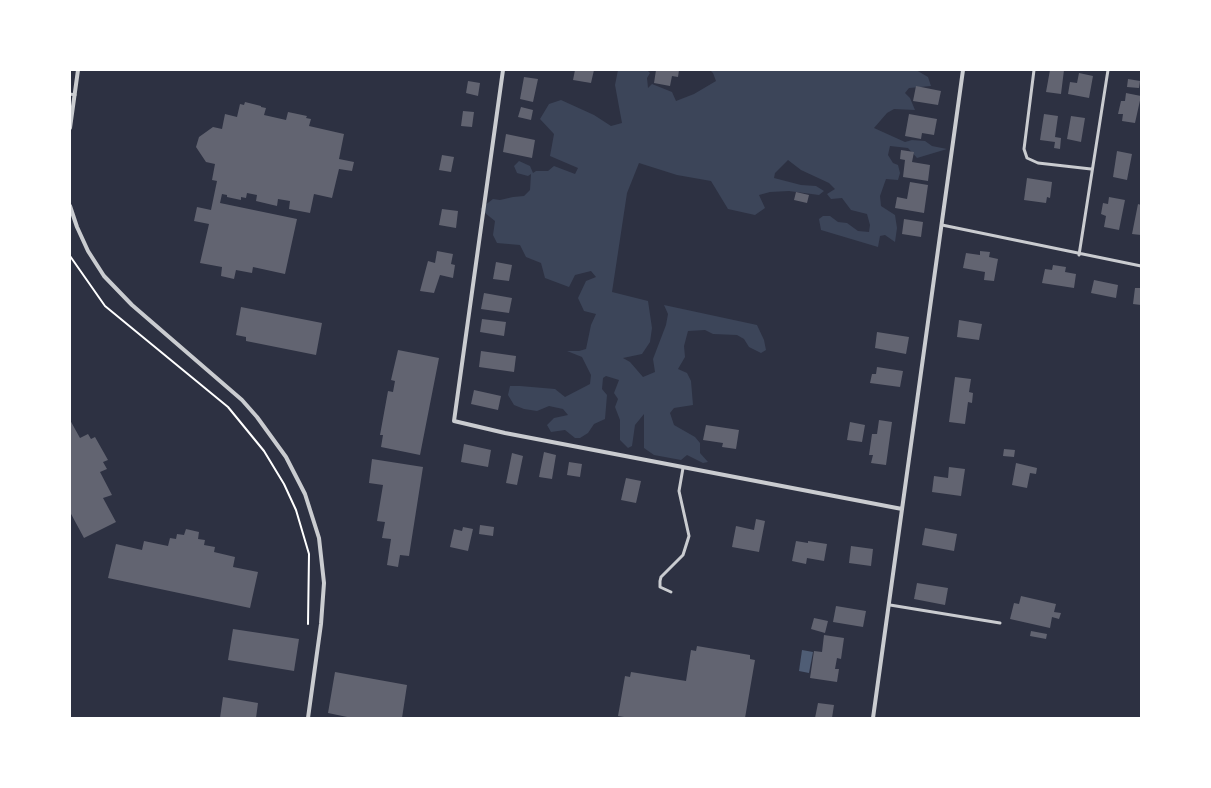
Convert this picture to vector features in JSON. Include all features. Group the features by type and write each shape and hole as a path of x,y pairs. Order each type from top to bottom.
{"street":[{"path":"70,128 72,94 78,70"},
{"path":"503,70 454,421 487,430 902,509"},
{"path":"873,718 890,605 963,70"},
{"path":"70,206 77,227 88,251 104,276 132,305 242,400 257,417 286,457 305,494 319,538 324,583 321,624 308,718"}],"lane":[{"path":"1034,70 1024,149 1027,158 1038,162 1092,169"},
{"path":"1079,254 1108,70"},
{"path":"942,226 1141,266"},
{"path":"671,592 660,587 661,577 683,555 688,545 689,536 679,491 683,468"},
{"path":"890,605 1000,623"}],"path":[{"path":"70,256 105,306 228,407 264,451 284,484 296,510 309,554 308,624"}],"shaded area":[{"path":"618,70 647,70 650,73 647,78 648,88 652,84 672,92 676,101 694,94 716,81 710,70 916,70 928,77 931,86 909,88 905,93 910,98 915,110 894,109 887,113 874,128 905,142 912,140 925,141 932,146 947,149 917,158 908,148 890,146 888,155 893,163 898,165 900,173 898,180 886,179 880,196 881,206 895,215 897,228 895,242 885,235 880,236 878,247 821,230 819,219 823,216 830,216 838,222 847,223 858,231 869,232 870,225 867,214 851,210 842,198 831,199 827,194 835,189 829,183 801,170 788,160 775,173 774,178 801,185 816,186 824,191 819,195 789,191 770,192 759,195 765,208 755,215 728,209 711,181 677,175 639,163 627,193 612,292 648,301 652,328 650,342 642,354 623,358 630,362 643,377 655,372 653,359 666,325 668,314 664,305 757,325 764,340 766,350 761,353 749,347 744,339 737,335 713,334 705,330 688,331 684,346 685,357 678,369 687,373 691,381 693,405 674,408 670,413 674,425 695,437 700,443 700,453 708,462 703,463 687,455 681,460 654,455 644,448 644,414 635,425 632,446 628,448 620,440 620,420 615,407 618,399 614,393 619,380 606,376 603,378 602,389 607,395 605,419 594,424 588,433 580,438 575,438 565,430 551,432 547,425 554,418 568,415 563,409 549,406 537,411 524,409 514,405 508,395 510,386 520,386 555,389 565,397 590,384 591,375 582,357 567,351 579,351 586,349 591,325 596,314 584,311 578,298 586,281 596,277 591,271 575,275 569,287 545,278 541,263 526,257 520,245 497,243 493,235 495,221 480,209 493,199 500,200 524,196 530,190 531,174 528,176 517,173 514,166 519,161 530,166 533,173 536,171 548,171 554,166 575,174 578,168 550,156 554,134 540,119 549,104 561,100 594,115 611,126 622,123 615,85"},
{"path":"802,650 813,652 809,673 799,671"}],"building":[{"path":"575,70 594,70 591,83 573,80"},
{"path":"656,70 679,70 678,77 672,76 670,86 654,83"},
{"path":"1050,70 1064,70 1061,94 1046,92"},
{"path":"1079,73 1093,76 1089,98 1068,94 1070,82 1077,83"},
{"path":"524,77 538,79 533,102 520,99"},
{"path":"1128,79 1140,81 1139,88 1127,87"},
{"path":"468,81 480,83 478,96 466,93"},
{"path":"916,86 941,91 938,105 913,101"},
{"path":"1126,93 1141,96 1135,123 1122,121 1123,114 1118,114 1121,101 1125,101"},
{"path":"245,102 266,108 264,115 286,120 288,112 307,116 306,118 311,119 309,126 344,134 339,159 354,162 352,171 339,169 332,198 314,194 310,213 289,209 290,201 278,199 277,206 256,201 257,195 247,193 246,198 241,197 241,200 227,197 227,195 222,194 220,203 297,219 285,274 253,267 252,273 236,270 234,279 221,276 222,267 200,263 209,224 194,221 197,207 211,210 217,181 212,180 215,164 206,162 196,147 199,137 213,127 222,129 225,114 237,117 240,104 244,105"},
{"path":"521,107 533,110 531,120 518,117"},
{"path":"463,111 474,112 472,127 461,126"},
{"path":"909,114 937,119 934,135 922,133 921,139 905,136"},
{"path":"1044,114 1058,116 1055,137 1061,138 1060,149 1054,148 1055,142 1040,140"},
{"path":"1071,116 1085,118 1081,142 1067,139"},
{"path":"506,134 535,140 532,158 503,152"},
{"path":"901,150 914,152 912,162 930,165 928,181 903,177 905,160 900,159"},
{"path":"1117,151 1132,154 1127,180 1113,177"},
{"path":"442,155 454,157 451,172 439,170"},
{"path":"1027,178 1052,182 1050,198 1047,197 1046,203 1024,200"},
{"path":"910,182 928,185 924,213 895,208 897,197 907,199"},
{"path":"796,192 809,195 807,203 794,200"},
{"path":"1109,197 1125,200 1119,230 1104,227 1106,216 1101,214 1103,203 1108,204"},
{"path":"1138,204 1141,205 1141,235 1132,234"},
{"path":"442,209 458,211 456,228 439,225"},
{"path":"904,219 923,222 921,237 902,234"},
{"path":"437,251 453,254 451,264 455,265 453,278 440,275 434,293 420,291 428,261 435,263"},
{"path":"980,251 990,252 989,257 998,259 994,281 984,280 985,272 963,268 966,253 980,255"},
{"path":"496,262 512,265 509,281 493,279"},
{"path":"1053,265 1066,267 1065,272 1076,274 1074,288 1042,283 1045,269 1052,270"},
{"path":"1094,280 1118,285 1116,298 1091,293"},
{"path":"1135,288 1141,288 1141,305 1133,304"},
{"path":"484,293 512,298 509,313 481,309"},
{"path":"241,307 322,323 316,355 246,341 246,337 236,335"},
{"path":"482,319 506,322 504,336 480,332"},
{"path":"959,320 982,324 979,340 957,337"},
{"path":"877,332 909,337 906,354 875,348"},
{"path":"398,350 439,358 420,455 381,447 383,435 380,435 388,391 393,392 395,381 391,380"},
{"path":"481,351 516,356 514,372 479,367"},
{"path":"877,367 903,371 900,387 870,383 872,374 876,374"},
{"path":"955,377 971,379 969,392 973,393 972,403 968,402 965,424 949,422"},
{"path":"474,390 501,396 498,410 471,404"},
{"path":"70,420 80,438 88,434 91,439 95,437 108,460 103,462 107,469 100,472 112,495 103,498 116,522 84,538 70,512"},
{"path":"879,420 892,422 886,465 871,463 873,455 869,455 872,434 877,434"},
{"path":"850,422 865,425 862,442 847,440"},
{"path":"706,425 739,430 736,449 722,447 723,443 703,440"},
{"path":"464,444 491,450 488,467 461,462"},
{"path":"1004,449 1015,450 1014,457 1003,456"},
{"path":"544,452 556,455 552,479 539,477"},
{"path":"512,453 523,456 517,485 506,483"},
{"path":"372,459 423,467 409,556 400,555 398,567 387,565 391,539 382,538 385,522 377,521 383,485 369,483"},
{"path":"569,462 582,464 580,477 567,475"},
{"path":"1016,463 1037,468 1036,474 1030,473 1027,488 1012,485"},
{"path":"949,467 965,469 961,496 932,492 934,476 948,478"},
{"path":"626,478 641,481 636,503 621,500"},
{"path":"756,519 765,521 759,552 732,547 736,526 754,530"},
{"path":"480,525 494,527 493,536 479,534"},
{"path":"463,527 473,529 468,551 450,547 454,529 462,531"},
{"path":"925,528 957,534 954,551 922,545"},
{"path":"186,529 199,532 198,539 205,540 204,545 215,547 214,552 235,557 233,567 258,572 250,608 108,578 116,544 142,550 144,541 168,546 170,538 176,539 177,534 184,535"},
{"path":"796,541 827,544 824,561 807,558 806,564 792,561"},
{"path":"851,546 873,549 871,566 849,563"},
{"path":"917,583 948,588 945,605 914,599"},
{"path":"1021,596 1056,604 1054,612 1061,613 1059,619 1052,617 1050,628 1010,619 1014,603 1019,604"},
{"path":"836,606 866,611 863,627 833,622"},
{"path":"814,618 828,621 825,633 811,629"},
{"path":"233,629 299,639 294,671 228,660"},
{"path":"1031,631 1047,634 1046,639 1030,636"},
{"path":"824,635 844,638 841,659 837,658 835,669 839,669 837,682 810,678 814,651 822,652"},
{"path":"697,646 750,655 750,659 755,660 745,718 624,718 618,716 625,676 630,677 631,672 686,681 691,650 696,651"},
{"path":"335,672 407,685 402,718 352,718 328,713"},
{"path":"223,697 258,703 256,718 220,718"},
{"path":"818,703 834,705 832,718 815,718"}]}
